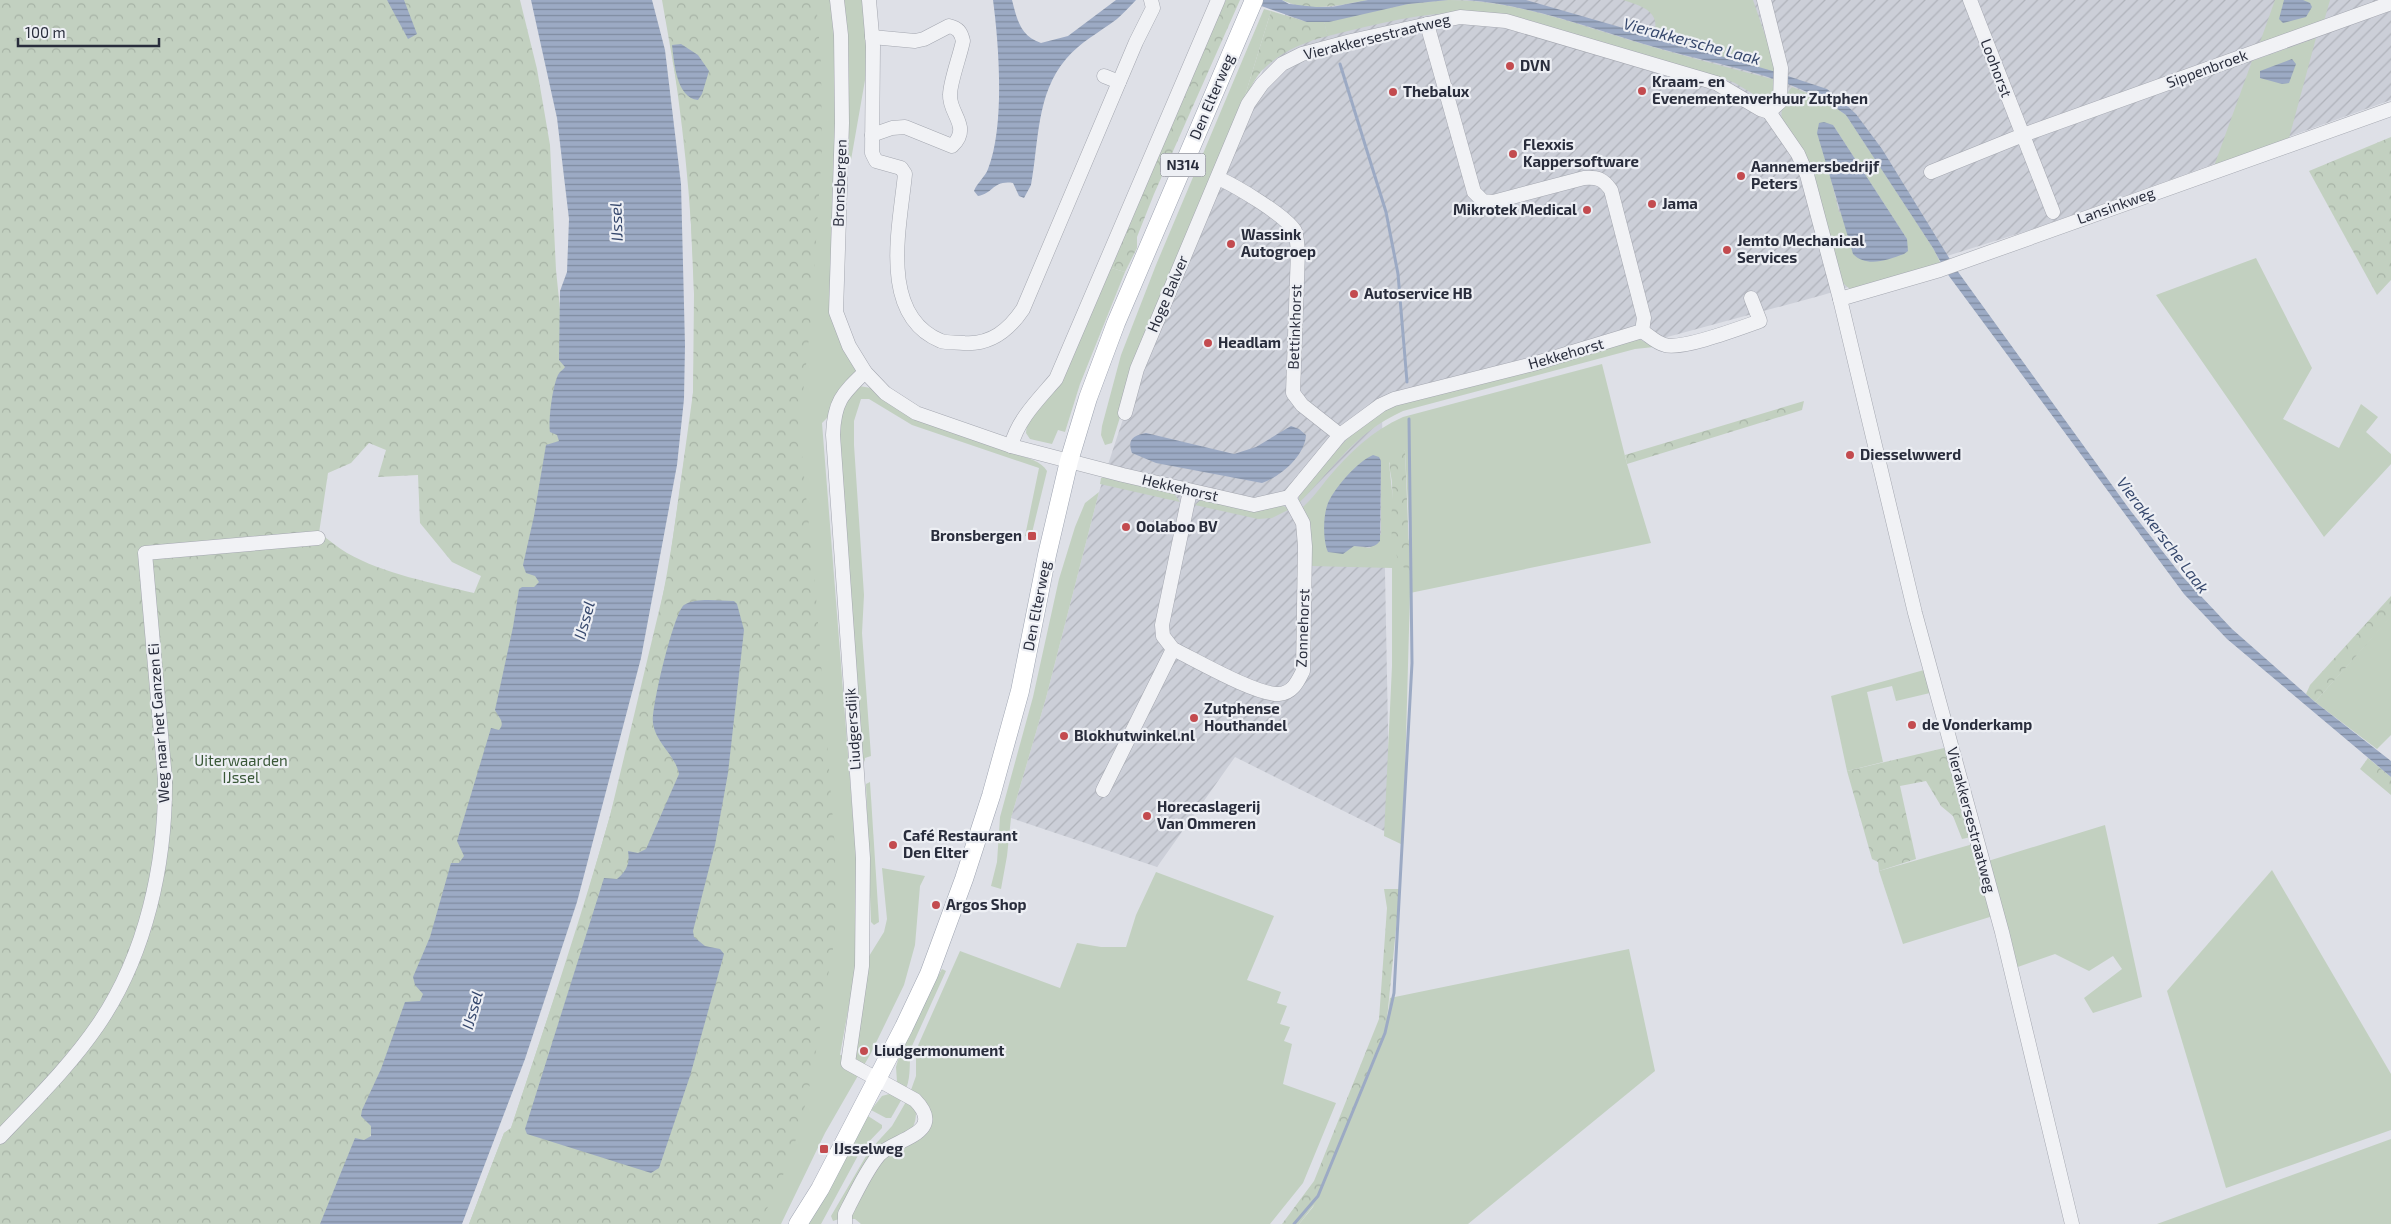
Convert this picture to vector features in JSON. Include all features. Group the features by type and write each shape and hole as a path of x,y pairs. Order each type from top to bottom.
{"main road":[{"name":"Den Elterweg","path":"798,1224 876,1079 929,974 976,847 1020,691 1047,554 1069,461 1088,398 1116,323 1252,4"}],"street":[{"name":"Bronsbergen","path":"837,0 841,35 842,124 836,312 849,346 865,372 885,393 916,413 1011,446 1069,461"},
{"name":"Bronsbergen","path":"872,1 873,158 876,161 901,168 905,174 898,226 899,282 905,308 921,329 942,341 974,344 1004,332 1023,309 1119,82 1153,8 1151,0"},
{"path":"1011,446 1015,431 1024,416 1056,379 1218,0"},
{"path":"1764,0 1781,68 1782,87 1780,102 1769,112 1804,165 1840,299"},
{"name":"Loohorst","path":"1970,0 2053,212"},
{"name":"Sippenbroek","path":"2023,135 2391,3"},
{"name":"Vierakkersestraatweg","path":"1218,178 1248,104 1262,84 1282,64 1302,54 1460,17 1506,21 1716,83 1769,112"},
{"path":"1427,24 1474,192 1483,200 1493,202 1584,178 1596,177 1604,180 1612,190 1644,318 1642,331 1656,342 1675,347 1760,321 1751,298"},
{"name":"Bronsbergen","path":"872,37 915,41 924,39 949,26 956,28 961,33 963,41 949,96 959,124 960,131 957,141 952,146 905,126 872,135"},
{"path":"1104,76 1119,82"},
{"name":"Lansinkweg","path":"1840,299 1940,270 2391,109"},
{"path":"1931,172 2023,135"},
{"name":"Hoge Balver","path":"1125,413 1137,369 1218,178"},
{"name":"Bettinkhorst","path":"1218,178 1234,185 1282,219 1295,232 1298,251 1293,393 1302,405 1340,435"},
{"name":"Vierakkersestraatweg","path":"1840,299 1915,613 2002,932 2072,1224"},
{"name":"Hekkehorst","path":"1069,461 1254,505 1289,497 1340,435 1381,405 1394,399 1533,364 1642,331"},
{"name":"Liudgersdijk","path":"865,372 840,398 834,416 833,435 863,858 862,966 848,1063 876,1079"},
{"path":"1103,790 1172,648 1163,636 1162,625 1190,491"},
{"name":"Zonnehorst","path":"1172,648 1259,690 1280,694 1295,687 1303,671 1305,546 1303,523 1289,497"},
{"name":"Weg naar het Ganzen Ei","path":"0,1137 64,1069 117,995 142,934 156,882 165,806 165,779 145,553 318,538"},
{"path":"845,1224 845,1214 878,1156 886,1149 915,1136 924,1123 923,1111 915,1100 876,1079"}],"shaded area":[{"path":"1291,0 2391,0 2391,100 2036,228 1823,295 1382,414 1390,834 1235,757 1157,867 1011,818 1046,698 1099,492 1122,422"}],"green space":[{"name":"Uiterwaarden IJssel","path":"0,0 520,0 537,69 550,145 556,270 566,368 561,437 541,582 504,728 425,996 336,1224 0,1224","holes":["369,443 386,450 378,477 418,475 420,523 452,562 481,576 474,593 377,567 347,553 319,533 328,473 351,463"]},
{"path":"662,0 816,0 821,63 822,149 811,318 801,413 801,445 816,596 835,848 836,920 834,943 816,1052 801,1123 776,1191 758,1224 469,1224 504,1133 511,1128 577,930 610,816 668,573 693,393 694,294 689,179 680,103"},
{"path":"663,0 832,0 836,35 838,124 831,286 856,370 856,375 832,404 828,417 822,423 856,856 856,966 840,1055 852,1057 866,961 884,932 887,919 882,868 925,876 920,886 915,945 904,985 871,1053 825,1133 781,1224 469,1224 504,1133 511,1128 587,894 631,737 666,577 691,418 694,293 689,195 684,146"},
{"path":"842,0 863,0 868,63 851,160 848,156 848,89"},
{"path":"1226,0 1240,0 1154,194 1137,237 1137,248 1125,272 1108,267 1213,23"},
{"path":"1282,0 1368,0 1336,6 1314,7 1292,4"},
{"path":"1448,0 1495,4 1540,13 1666,51 1776,80 1773,96 1768,103 1735,83 1720,77 1515,16 1468,12 1444,13 1398,20 1328,36 1324,22 1408,4"},
{"path":"1623,0 1753,0 1778,73 1654,37 1655,21 1649,11"},
{"path":"2275,0 2330,0 2324,21 2259,45"},
{"path":"1264,9 1271,11 1243,102 1132,365 1118,412 1121,414 1112,443 1105,445 1101,435 1102,426 1121,355 1156,265"},
{"path":"1271,11 1307,22 1324,22 1328,36 1300,45 1273,60 1259,74 1243,102"},
{"path":"2316,38 2288,142 2213,169 2252,61"},
{"path":"1792,87 1824,100 1846,115 1933,248 1945,272 1850,289 1839,280 1782,121 1782,107","holes":["1833,125 1907,239 1839,212 1831,179"]},
{"path":"2391,137 2391,280 2377,295 2309,171"},
{"path":"2256,258 2312,368 2283,419 2339,448 2361,404 2378,417 2366,432 2391,454 2391,464 2324,537 2156,295"},
{"path":"1108,267 1125,272 1080,384 1065,432 1058,430 1052,444 1030,439 1026,433 1027,423"},
{"path":"1639,339 1654,347 1635,349 1403,411 1386,420 1358,440 1299,503 1299,491 1362,423 1393,405"},
{"path":"1602,364 1627,464 1651,543 1410,593 1403,845 1384,836 1392,666 1392,568 1310,566 1307,516 1303,507 1353,451 1381,429 1403,417","holes":["1405,451 1410,544 1393,500 1389,463","1381,461 1381,534 1370,548 1354,546 1327,506 1345,478"]},
{"path":"859,386 871,388 992,444 1035,461 1047,471 1031,537 1025,536 1039,468 912,425 869,399 861,399 854,421 854,445 864,595 862,633 871,756 865,758 865,762 861,754 854,631 838,425 841,409"},
{"path":"1804,401 1802,410 1627,464 1625,455"},
{"path":"1405,450 1410,574 1396,554 1392,532 1390,463 1394,455"},
{"path":"1104,477 1173,492 1180,502 1100,484 1101,478"},
{"path":"1099,492 1046,698 1011,818 1001,889 991,886 997,862 1000,817 1033,697 1059,579 1075,527 1085,503"},
{"path":"1203,498 1283,506 1290,509 1272,518 1258,519 1195,505"},
{"path":"2391,596 2391,617 2315,702 2306,694 2310,685"},
{"path":"2391,616 2391,735 2377,749 2315,702"},
{"path":"1924,670 1930,693 1896,701 1892,686 1867,692 1883,762 1847,771 1831,696"},
{"path":"1944,748 1971,837 1962,839 1953,816 1941,806 1926,781 1900,786 1916,859 1879,871 1878,862 1872,859 1847,771"},
{"path":"2368,758 2391,777 2391,795 2360,769"},
{"path":"870,782 879,922 874,925 871,922 866,784"},
{"path":"2105,825 2142,997 2093,1013 2084,998 2122,969 2113,956 2089,971 2055,954 2015,968 1988,861"},
{"path":"1973,844 1993,916 1903,944 1879,871"},
{"path":"2272,870 2391,1074 2391,1130 2226,1188 2167,991"},
{"path":"1156,872 1274,916 1247,980 1281,992 1277,1003 1287,1006 1280,1024 1290,1027 1284,1041 1292,1044 1283,1084 1336,1103 1303,1183 1270,1224 861,1224 855,1219 849,1219 880,1161 923,1135 911,1090 916,1076 916,1050 960,951 1060,988 1077,943 1101,947 1126,947 1136,915"},
{"path":"1384,889 1400,889 1386,1029 1317,1201 1299,1224 1282,1224 1314,1181 1379,1019 1387,908"},
{"path":"1629,949 1655,1071 1468,1224 1299,1224 1313,1207 1380,1048 1386,1029 1390,998"},
{"path":"942,969 946,971 912,1046 906,1089 897,1082 896,1067 898,1060 925,1000"},
{"path":"889,1094 903,1097 891,1118 886,1118 871,1110 882,1096"},
{"path":"907,1100 916,1110 912,1128 902,1136 882,1144 876,1150 839,1219 833,1221 831,1216 869,1151 892,1126"},
{"path":"868,1116 882,1125 882,1128 861,1150 821,1224 807,1224"},
{"path":"2391,1139 2391,1224 2157,1224"}],"water":[{"path":"387,0 404,0 417,34 408,39"},
{"name":"IJssel","path":"531,0 652,0 665,50 681,184 685,345 684,399 677,465 641,658 577,902 525,1059 462,1224 320,1224 355,1138 364,1140 371,1136 371,1126 361,1116 362,1110 381,1069 405,1002 420,1001 423,994 415,985 413,977 430,937 451,863 459,863 464,856 457,841 491,728 499,730 502,724 495,710 513,627 519,589 522,587 534,587 539,582 535,576 526,573 523,565 534,516 546,445 559,441 557,435 550,432 550,419 557,376 565,367 559,360 560,291 567,272 569,219 557,118"},
{"path":"993,0 1012,0 1020,26 1028,36 1041,43 1068,36 1116,0 1136,0 1117,19 1077,47 1056,73 1044,103 1031,185 1024,198 1019,196 1013,183 1001,183 983,195 978,196 974,191 988,169 997,131 999,62"},
{"path":"1244,0 1282,0 1289,4 1332,7 1368,0 1448,0 1408,4 1329,22 1307,22"},
{"path":"1467,0 1526,0 1776,72 1827,89 1843,102 1856,114 1882,149 1956,269 2130,510 2182,576 2232,629 2315,702 2391,761 2391,777 2227,639 2184,594 1946,272 1933,248 1846,115 1825,101 1803,90 1755,73 1658,48 1563,19 1515,7"},
{"path":"2284,0 2303,0 2310,3 2312,7 2306,17 2283,23 2279,19"},
{"path":"681,44 698,55 709,71 702,94 698,100 691,98 685,93 678,78 672,45"},
{"path":"2292,59 2296,64 2289,83 2282,84 2260,78 2260,71"},
{"path":"1824,122 1833,125 1907,239 1908,251 1904,254 1871,262 1864,261 1853,254 1817,133 1819,123"},
{"path":"1291,426 1299,429 1306,435 1301,451 1284,471 1262,483 1156,463 1132,453 1130,444 1132,439 1146,433 1234,454 1256,447"},
{"path":"1373,455 1379,457 1381,461 1380,541 1371,547 1354,546 1343,554 1328,552 1324,536 1324,523 1330,499 1353,470"},
{"path":"695,601 734,601 737,604 744,630 728,773 715,845 693,931 694,937 705,946 720,949 724,954 690,1076 659,1168 651,1173 527,1134 525,1129 604,878 617,879 623,873 629,859 628,851 638,853 646,849 679,774 674,761 658,737 653,723 653,714 669,641 680,611 684,605"}],"waterway":[{"path":"1340,64 1386,212 1398,274 1407,382"},
{"path":"1294,1224 1318,1196 1385,1033 1394,993 1412,663 1409,419"}],"place":[{"name":"DVN","path":"1510,66"},
{"name":"Kraam- en Evenementenverhuur Zutphen","path":"1642,91"},
{"name":"Thebalux","path":"1393,92"},
{"name":"Flexxis Kappersoftware","path":"1513,154"},
{"name":"Aannemersbedrijf Peters","path":"1741,176"},
{"name":"Jama","path":"1652,204"},
{"name":"Mikrotek Medical","path":"1587,210"},
{"name":"Wassink Autogroep","path":"1231,244"},
{"name":"Jemto Mechanical Services","path":"1727,250"},
{"name":"Autoservice HB","path":"1354,294"},
{"name":"Headlam","path":"1208,343"},
{"name":"Diesselwwerd","path":"1850,455"},
{"name":"Oolaboo BV","path":"1126,527"},
{"name":"Bronsbergen","path":"1032,536"},
{"name":"Zutphense Houthandel","path":"1194,718"},
{"name":"de Vonderkamp","path":"1912,725"},
{"name":"Blokhutwinkel.nl","path":"1064,736"},
{"name":"Horecaslagerij Van Ommeren","path":"1147,816"},
{"name":"Café Restaurant Den Elter","path":"893,845"},
{"name":"Argos Shop","path":"936,905"},
{"name":"Liudgermonument","path":"864,1051"},
{"name":"IJsselweg","path":"824,1149"}],"water label":[{"name":"Vierakkersche Laak","path":"1692,41"},
{"name":"Vierakkersche Laak","path":"2163,535"}]}
